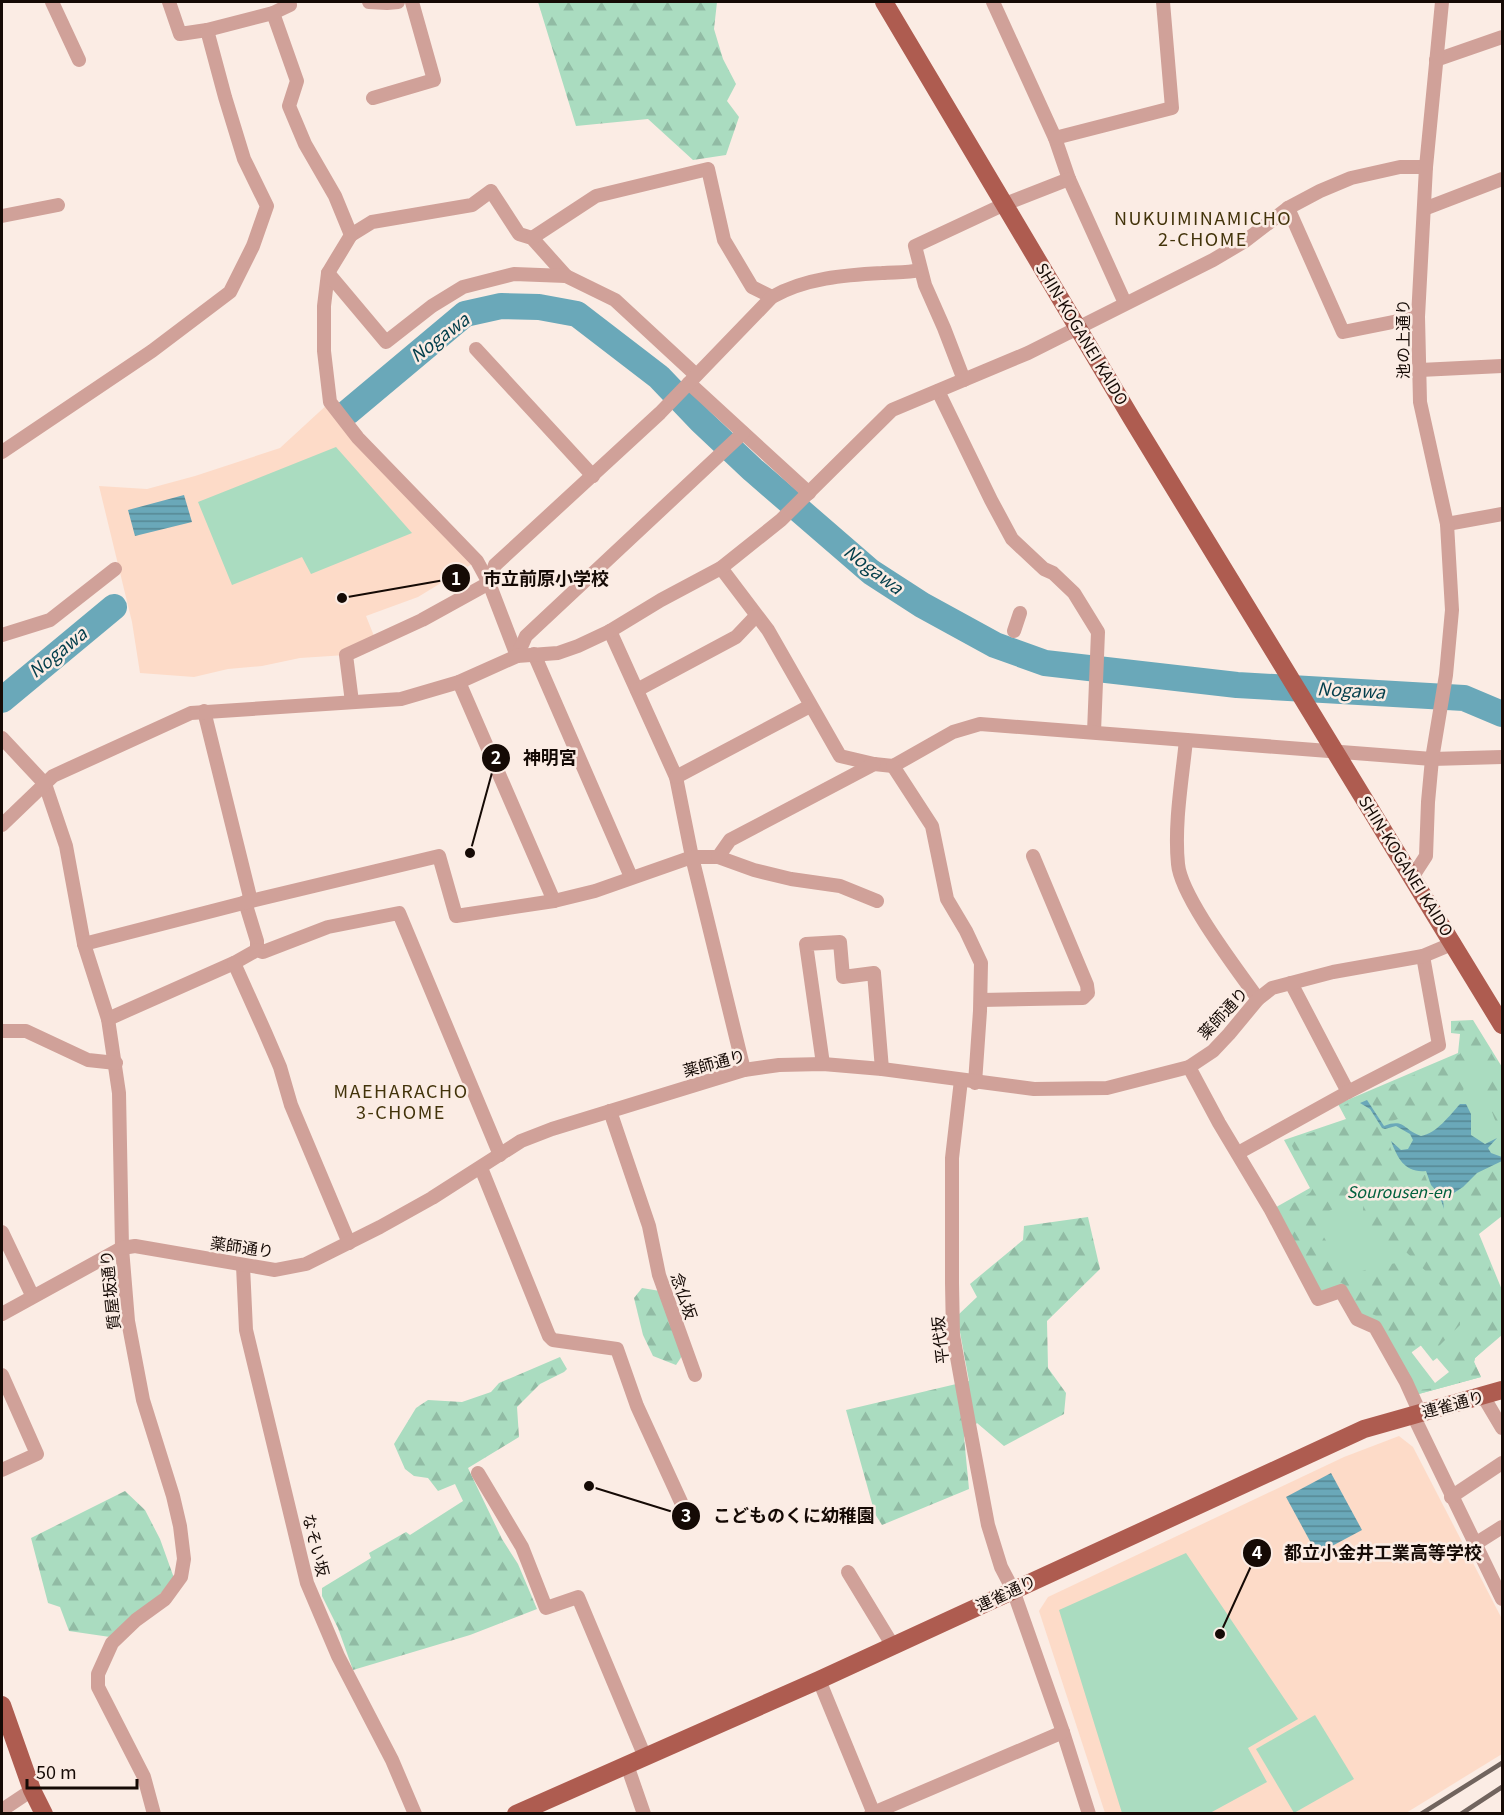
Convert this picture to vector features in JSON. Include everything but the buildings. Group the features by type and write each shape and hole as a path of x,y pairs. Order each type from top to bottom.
{"main road":[{"name":"SHIN-KOGANEI KAIDO","path":"884,2 1187,510 1500,1016"},
{"name":"連雀通り","path":"516,1814 819,1680 1364,1429 1503,1390"},
{"path":"2,1705 32,1790 44,1814"}],"street":[{"path":"52,2 78,60"},
{"path":"170,2 180,34 207,30 273,13 294,3"},
{"path":"369,2 398,2"},
{"path":"373,98 434,80 412,2"},
{"path":"993,2 1055,138 1069,179 1125,303"},
{"path":"1055,138 1172,108 1163,2"},
{"name":"池の上通り","path":"1432,759 1446,675 1452,610 1447,524 1419,402 1418,317 1426,167 1442,2"},
{"path":"273,13 297,81 289,106 305,144 335,196 351,235"},
{"path":"2,452 152,351 230,292 253,246 267,206 244,159 207,30"},
{"path":"1436,60 1503,37"},
{"path":"2,825 53,776 191,713 401,699 459,682 517,656 558,653 610,631 721,568 781,520 892,410 1028,352 1225,253 1245,241 1288,208 1351,178 1400,167 1426,167"},
{"path":"532,238 596,196 708,169 724,240 752,287 772,297"},
{"path":"964,380 920,270 915,246 1005,204 1069,179"},
{"path":"1424,209 1503,179"},
{"path":"517,656 489,583 477,561 358,438 330,402 324,351 324,306 328,273 351,235 372,222 472,205 491,191 519,234 532,238 566,276 615,300 741,435 808,494"},
{"path":"2,216 58,205"},
{"path":"1288,208 1343,332 1418,317"},
{"path":"352,702 346,655 422,620 489,583 495,565 663,410 772,297 791,286 847,275 909,273 920,270"},
{"path":"328,273 386,342 432,306 463,287 514,274 566,276"},
{"path":"476,349 592,476"},
{"path":"1420,370 1503,366"},
{"path":"938,391 1012,539 1074,593 1098,632 1094,732"},
{"path":"517,656 526,636 741,435"},
{"path":"1447,524 1503,514"},
{"path":"721,568 768,630 840,756 893,766 953,732 975,725 1094,732 1432,759 1503,757"},
{"path":"2,635 50,620 115,569"},
{"path":"1014,630 1020,613"},
{"path":"637,690 736,637 756,616"},
{"path":"610,631 676,777 692,857 744,1070"},
{"path":"534,654 631,877"},
{"path":"459,682 554,902"},
{"path":"676,777 810,706"},
{"path":"204,711 257,941 257,951"},
{"name":"質屋坂通り","path":"2,738 45,783 66,846 84,944 108,1018 116,1063 119,1093 122,1248 128,1321 143,1400 180,1526 184,1559 181,1577 165,1599 136,1620 112,1643 98,1674 98,1687 144,1777 154,1814"},
{"path":"1186,740 1178,867 1190,898 1258,999"},
{"path":"1413,876 1426,856 1432,759"},
{"path":"718,857 730,840 874,764"},
{"name":"平代坂","path":"893,766 932,826 948,899 981,963 981,1000 968,1081 952,1158 953,1335 988,1525 1001,1567 1013,1590 1063,1732 1089,1814"},
{"path":"84,944 439,856 456,916 554,902 595,891 692,857 718,857 754,870 791,879 840,886 877,901"},
{"path":"981,1000 1083,998 1088,993 1087,985 1033,856"},
{"path":"108,1018 257,951 263,952 328,927 399,913 500,1155"},
{"path":"823,1064 806,944 840,942 843,977 874,973 882,1069"},
{"name":"薬師通り","path":"2,1314 32,1295 122,1248 135,1246 275,1270 306,1264 432,1198 521,1141 552,1129 744,1070 779,1065 823,1064 882,1069 1034,1089 1107,1088 1189,1067 1213,1051 1258,999 1272,988 1333,972 1423,956 1454,943"},
{"path":"1238,1153 1439,1045 1423,956"},
{"path":"234,963 280,1067 291,1105 349,1243"},
{"path":"1291,983 1348,1092"},
{"path":"2,1031 26,1031 88,1060 116,1063"},
{"path":"1189,1067 1219,1124 1271,1210 1318,1299 1341,1291 1357,1318 1375,1327 1406,1382 1416,1414 1451,1497 1503,1599"},
{"name":"念仏坂","path":"610,1112 649,1226 659,1275 695,1375"},
{"path":"481,1168 549,1336 553,1340 617,1349 637,1406 681,1502"},
{"path":"2,1232 32,1295"},
{"name":"なそい坂","path":"243,1266 246,1330 307,1583 338,1656 392,1760 415,1814"},
{"path":"2,1375 37,1454 2,1470"},
{"path":"1483,1396 1503,1428"},
{"path":"1451,1497 1503,1463"},
{"path":"478,1473 522,1547 546,1608 578,1597 645,1757"},
{"path":"1475,1544 1503,1527"},
{"path":"848,1572 893,1646"},
{"path":"819,1680 873,1813 1063,1732"},
{"path":"627,1765 644,1814"},
{"path":"2,1810 32,1790"}],"shaded area":[{"path":"330,402 477,561 418,597 366,616 376,641 346,655 300,658 262,666 228,669 194,677 140,673 132,622 99,486 147,489 280,448"},
{"path":"1399,1436 1413,1447 1502,1619 1502,1754 1406,1813 1105,1813 1039,1611 1048,1597 1344,1457"}],"green space":[{"path":"538,2 717,2 714,29 723,59 736,84 727,101 739,117 726,155 693,160 648,119 576,126"},
{"path":"336,447 412,533 311,574 302,557 232,585 198,502"},
{"name":"Sourousen-en","path":"1473,1020 1502,1067 1502,1216 1479,1234 1502,1290 1502,1335 1475,1358 1474,1362 1481,1377 1415,1395 1375,1327 1357,1319 1341,1291 1318,1299 1271,1210 1310,1188 1284,1140 1346,1119 1338,1104 1458,1053 1460,1034 1451,1033 1451,1021","holes":["1418,1342 1433,1361 1437,1358 1449,1372 1435,1383 1409,1349"]},
{"path":"1472,1021 1502,1071 1502,1131 1486,1100 1469,1085 1473,1079 1480,1079 1486,1067 1477,1048 1471,1049 1470,1068 1462,1094 1463,1101 1442,1119 1430,1128 1420,1131 1398,1119 1386,1123 1367,1096 1460,1054 1462,1035 1453,1031 1452,1024"},
{"path":"1355,1100 1362,1109 1370,1114 1382,1132 1397,1128 1400,1130 1401,1133 1388,1141 1397,1161 1409,1172 1425,1175 1444,1213 1451,1201 1486,1173 1502,1166 1502,1215 1476,1234 1502,1295 1502,1333 1475,1358 1474,1362 1481,1377 1415,1395 1419,1390 1435,1388 1456,1380 1457,1376 1444,1360 1473,1323 1469,1313 1400,1246 1376,1240 1372,1236 1363,1210 1364,1198 1359,1196 1317,1217 1318,1227 1335,1256 1339,1271 1347,1276 1377,1266 1403,1262 1460,1320 1460,1325 1435,1350 1423,1344 1412,1352 1407,1360 1398,1359 1380,1319 1359,1308 1342,1283 1338,1282 1322,1288 1317,1286 1279,1212 1310,1193 1313,1188 1289,1140 1348,1123 1350,1120 1343,1109 1344,1105"},
{"path":"1088,1217 1100,1269 1047,1321 1048,1368 1066,1393 1064,1414 1004,1446 977,1423 964,1437 969,1489 882,1525 875,1514 846,1410 969,1381 957,1316 977,1297 970,1284 1023,1240 1024,1226"},
{"path":"642,1288 660,1291 682,1356 676,1365 653,1356 643,1335 634,1298"},
{"path":"560,1357 567,1369 540,1384 517,1407 519,1437 468,1468 502,1539 518,1564 537,1609 470,1635 353,1670 338,1628 322,1596 322,1588 371,1558 369,1553 406,1532 410,1535 463,1501 455,1484 438,1491 428,1478 414,1476 405,1469 394,1444 416,1408 428,1400 462,1402 491,1392 499,1383"},
{"path":"125,1491 145,1510 160,1539 174,1578 155,1600 110,1637 69,1631 60,1607 48,1603 31,1538"},
{"path":"1186,1553 1298,1719 1248,1748 1267,1782 1210,1813 1122,1813 1059,1610"},
{"path":"1315,1715 1354,1779 1294,1813 1256,1749"}],"water":[{"path":"184,495 192,522 135,536 128,510"},
{"path":"1367,1100 1384,1126 1400,1124 1421,1136 1437,1128 1460,1104 1466,1104 1471,1114 1471,1135 1485,1144 1497,1138 1488,1148 1491,1153 1502,1157 1502,1161 1477,1173 1463,1187 1443,1200 1444,1209 1439,1194 1431,1185 1426,1171 1413,1170 1403,1164 1394,1148 1391,1141 1401,1150 1408,1149 1413,1140 1410,1134 1396,1126 1382,1128 1370,1109 1360,1103"},
{"path":"1331,1473 1362,1530 1317,1554 1286,1497"}],"waterway":[{"name":"Nogawa","path":"348,412 465,314 501,306 539,307 577,314 659,377 753,470 871,572 922,605 995,645 1045,663 1237,685 1464,698 1502,714"},
{"name":"Nogawa","path":"2,700 114,607"}],"railway":[{"path":"1421,1814 1502,1763"},
{"path":"1461,1814 1502,1787"}],"place":[{"name":"市立前原小学校","path":"342,598"},
{"name":"神明宮","path":"470,853"},
{"name":"こどものくに幼稚園","path":"589,1486"},
{"name":"都立小金井工業高等学校","path":"1220,1634"}],"district":[{"name":"NUKUIMINAMICHO 2-CHOME","path":"1203,229"},
{"name":"MAEHARACHO 3-CHOME","path":"401,1102"}]}
